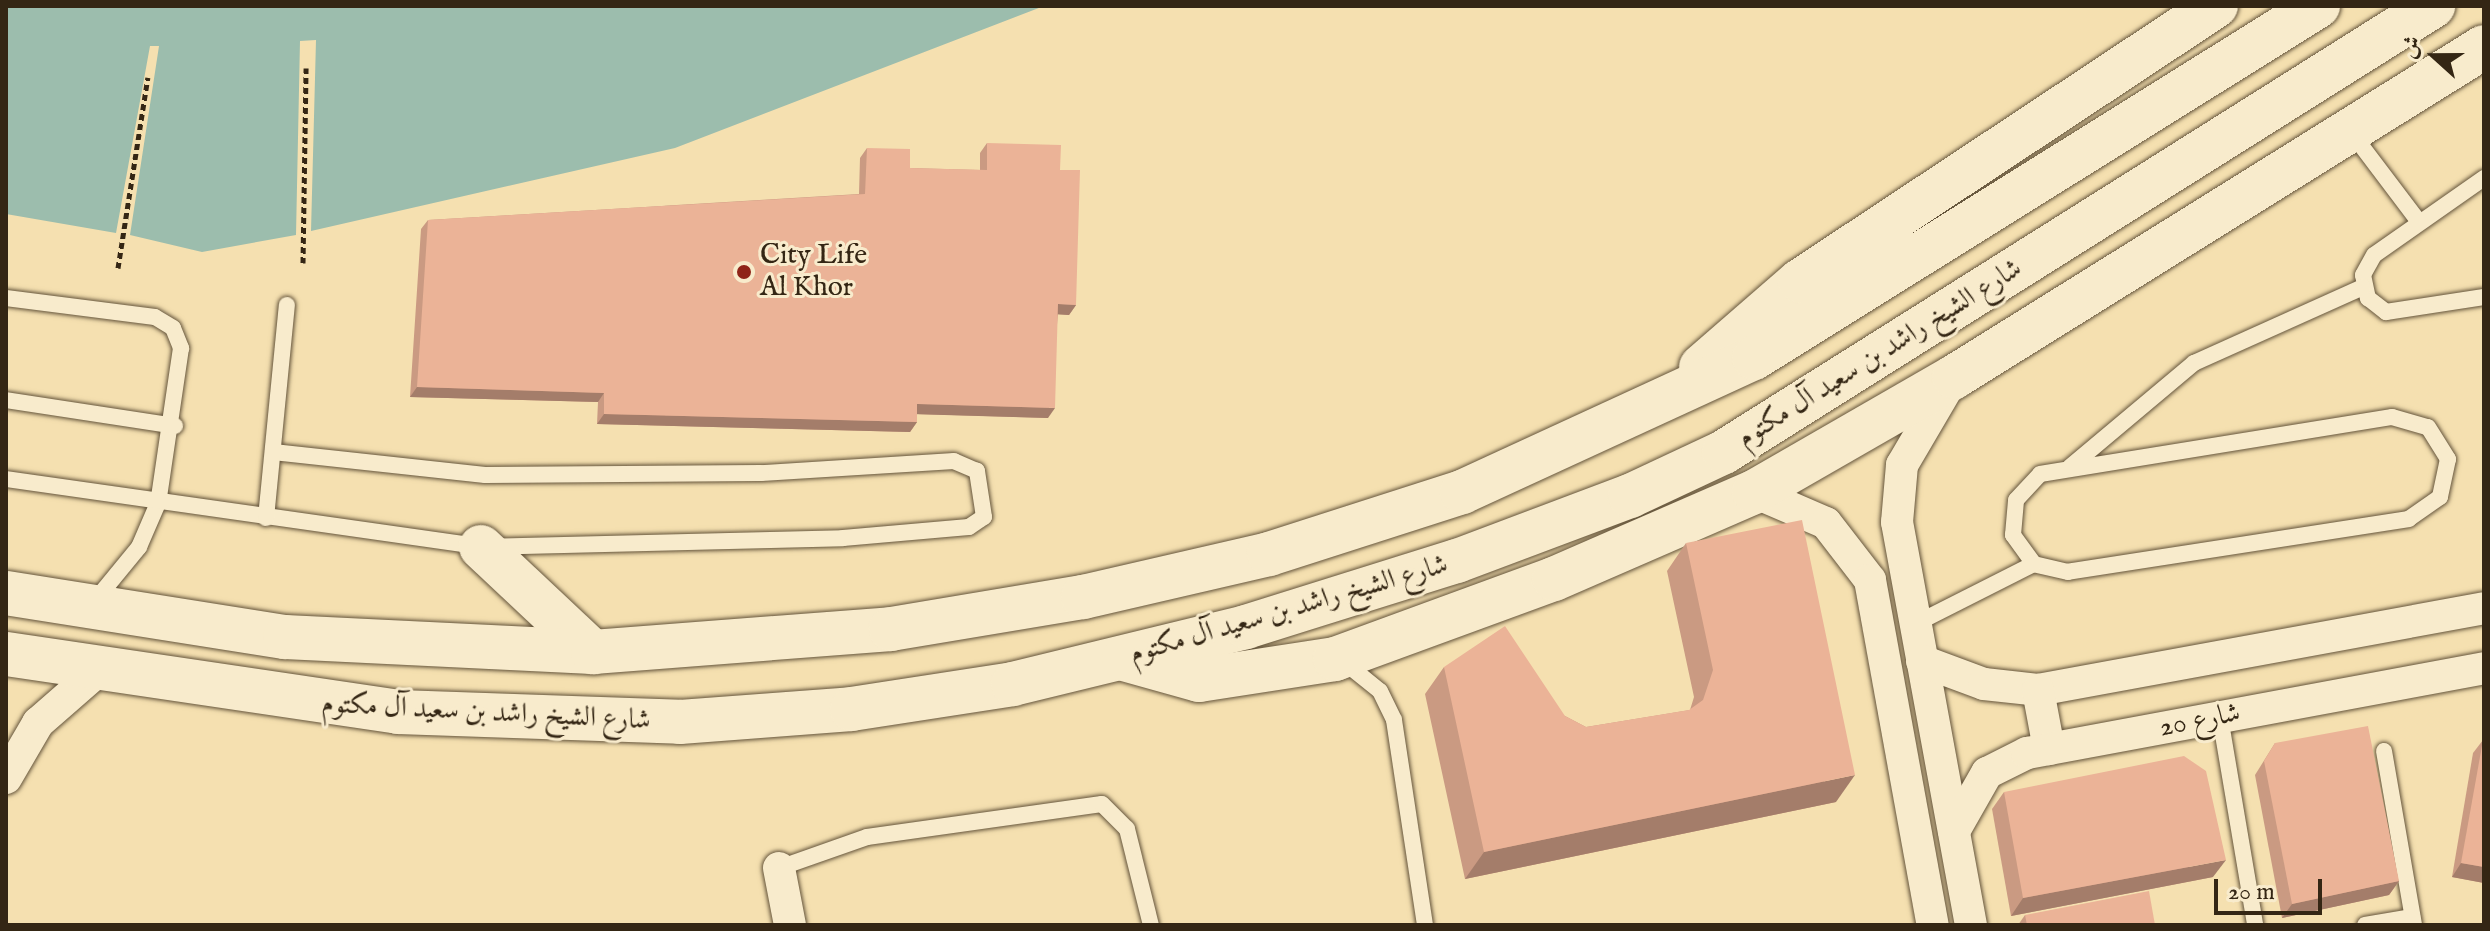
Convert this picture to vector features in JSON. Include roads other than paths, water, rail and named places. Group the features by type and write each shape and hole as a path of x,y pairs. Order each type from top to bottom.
{"main road":[{"path":"1659,407 1800,281 2216,6"},
{"path":"6,593 285,637 593,652 891,629 1177,578 1447,497 1659,407 1754,358 2318,6"},
{"name":"شارع الشيخ راشد بن سعيد آل مكتوم","path":"6,654 398,712 680,722 852,709 1124,659 1397,581 1630,496 1724,452 2433,6"},
{"path":"1124,659 1168,675 1231,680 1335,659 1554,579 1754,492 1954,377 2484,47"},
{"path":"481,547 593,652"}],"street":[{"path":"1954,377 1910,444 1897,488 1915,624 1971,925"},
{"path":"1754,492 1826,523 1870,580 1933,925"},
{"path":"1922,661 1984,684 2038,690 2484,608"},
{"path":"6,778 38,723 101,668"},
{"name":"شارع 20","path":"1954,831 1987,773 2049,749 2484,668"},
{"path":"2038,690 2049,749"},
{"path":"779,868 790,925"}],"lane":[{"path":"2350,131 2419,222"},
{"path":"2070,467 2194,363 2363,287 2374,255 2484,178"},
{"path":"2363,287 2375,306 2397,314 2484,297"},
{"path":"6,298 165,321 181,348 175,426 158,503 139,547 91,604"},
{"path":"266,518 287,305"},
{"path":"6,400 175,426"},
{"path":"1915,624 2034,564 2068,572 2409,519 2440,497 2448,459 2428,427 2392,417 2040,474 2016,500 2013,535 2034,564"},
{"path":"6,479 481,547 843,538 969,527 982,522 984,511 977,471 954,461 761,473 485,475 273,452"},
{"path":"1335,659 1370,678 1389,705 1425,925"},
{"path":"2220,717 2255,925"},
{"path":"2365,925 2413,921 2384,751"},
{"path":"779,868 867,837 1102,804 1127,829 1151,925"}],"place":[{"name":"City Life Al Khor","path":"744,272"}]}
